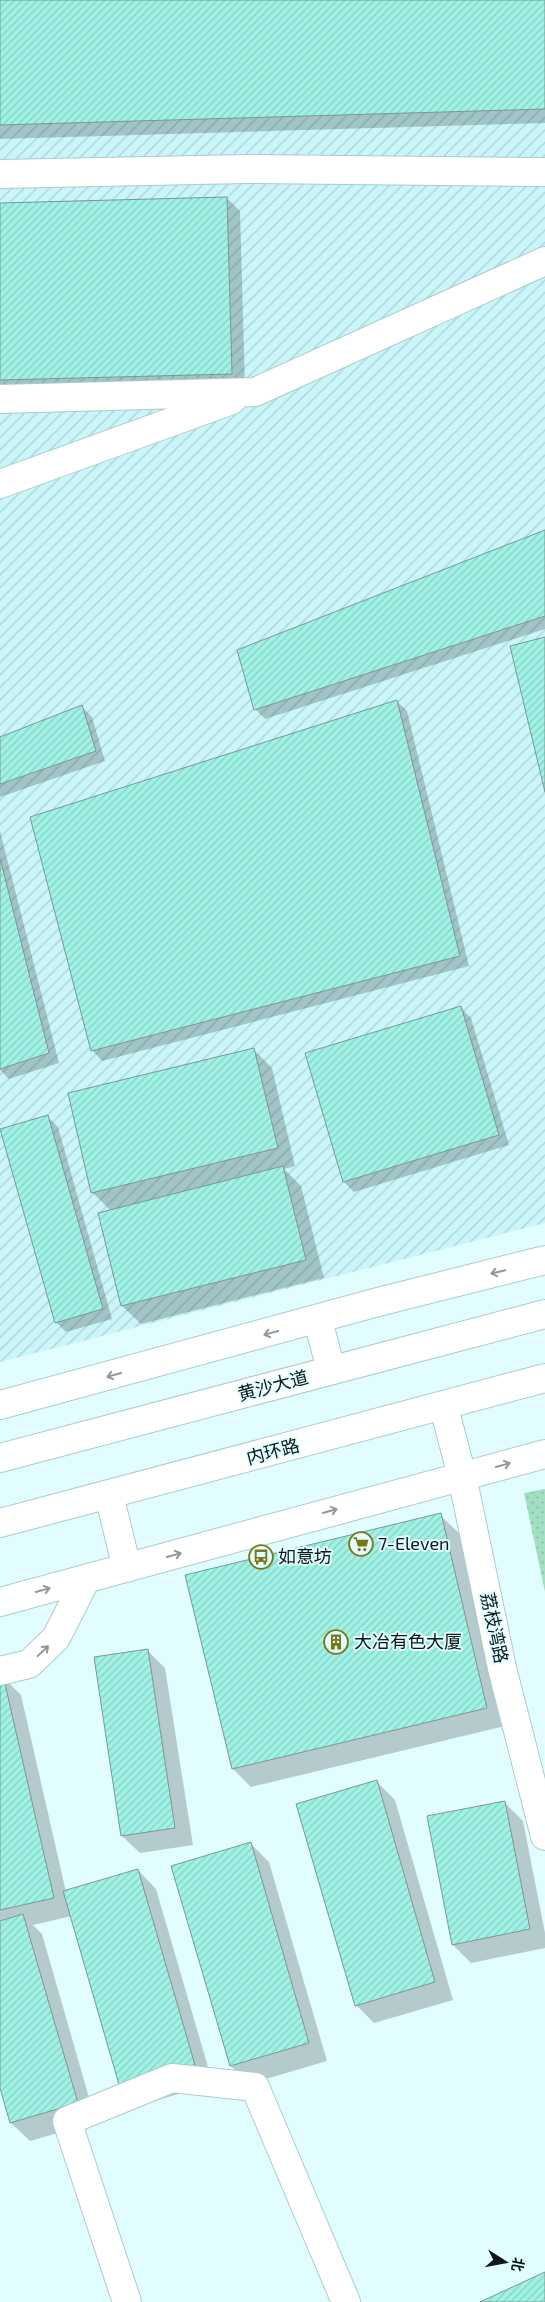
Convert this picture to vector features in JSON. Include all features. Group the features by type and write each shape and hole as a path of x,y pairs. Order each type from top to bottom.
{"main road":[{"path":"0,174 248,169 545,172"},
{"path":"0,484 255,392 545,261"},
{"path":"0,400 255,392"},
{"path":"0,1405 318,1320 378,1302 545,1260"},
{"name":"黄沙大道","path":"0,1458 545,1314"},
{"path":"0,1463 545,1319"},
{"path":"318,1320 331,1370"},
{"name":"内环路","path":"0,1523 545,1378"},
{"path":"0,1533 112,1507 545,1393"},
{"name":"荔枝湾路","path":"447,1419 462,1476 502,1668 545,1836"},
{"path":"0,1602 545,1454"},
{"path":"112,1507 127,1568"},
{"path":"0,1670 29,1664 56,1638 86,1579"},
{"path":"126,2302 67,2121 172,2078 255,2086 346,2302"}],"shaded area":[{"path":"0,0 545,0 545,1223 0,1362"}],"green space":[{"path":"545,1489 545,1592 524,1493"}],"building":[{"path":"0,0 545,0 545,109 0,125"},
{"path":"227,197 232,374 0,380 0,203"},
{"path":"545,530 545,616 254,710 237,650"},
{"path":"545,637 545,792 510,646"},
{"path":"397,700 460,956 91,1051 30,817"},
{"path":"82,705 96,751 0,784 0,737"},
{"path":"0,858 49,1053 0,1069"},
{"path":"461,1006 499,1135 343,1182 305,1053"},
{"path":"254,1048 278,1148 91,1193 68,1093"},
{"path":"48,1115 103,1309 55,1323 0,1129"},
{"path":"283,1166 306,1260 121,1306 98,1213"},
{"name":"大冶有色大厦","path":"441,1513 487,1708 232,1769 185,1575"},
{"path":"148,1649 175,1828 121,1836 94,1657"},
{"path":"3,1675 54,1898 0,1910 0,1676"},
{"path":"377,1780 435,1982 355,2006 296,1804"},
{"path":"505,1801 530,1929 452,1945 427,1816"},
{"path":"251,1842 309,2043 230,2066 171,1866"},
{"path":"138,1869 195,2065 120,2088 63,1891"},
{"path":"23,1914 78,2103 10,2123 0,2088 0,1921"},
{"path":"545,2272 545,2302 480,2302"}],"place":[{"name":"7-Eleven","path":"361,1544"},
{"name":"如意坊","path":"261,1557"},
{"name":"大冶有色大厦","path":"336,1642"}]}
